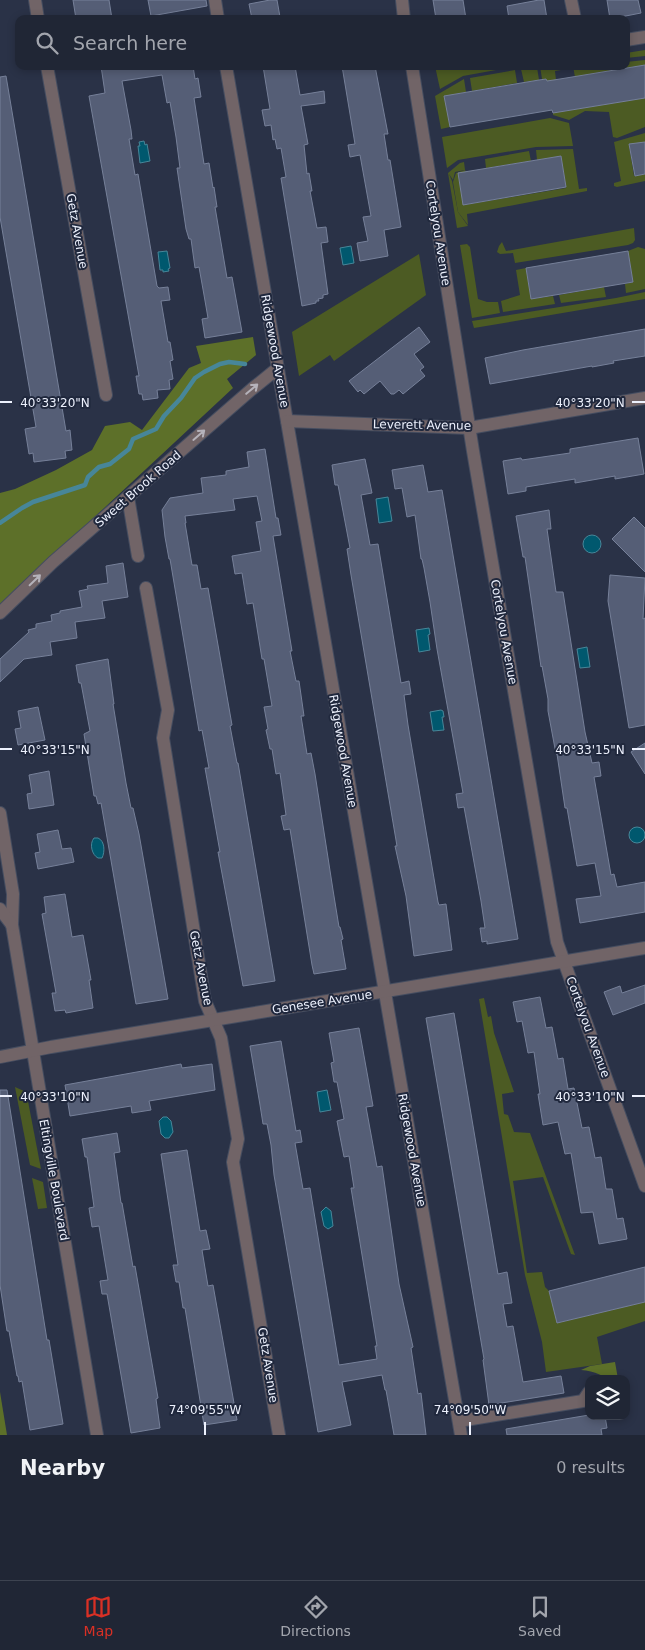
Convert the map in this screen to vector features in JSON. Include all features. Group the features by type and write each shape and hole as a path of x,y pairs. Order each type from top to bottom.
{"street":[{"path":"35,0 37,15"},
{"path":"215,0 217,15"},
{"path":"402,0 404,15"},
{"path":"571,0 574,15"},
{"path":"630,39 645,37"},
{"name":"Getz Avenue","path":"48,70 106,395"},
{"name":"Ridgewood Avenue","path":"227,70 461,1435"},
{"name":"Cortelyou Avenue","path":"413,70 469,428 555,934 645,1186"},
{"name":"Sweet Brook Road","path":"0,613 54,562 278,368"},
{"name":"Leverett Avenue","path":"287,421 469,428 645,398"},
{"path":"128,497 138,556"},
{"name":"Getz Avenue","path":"146,588 168,710 164,738 205,1001 221,1038 238,1139 233,1162 279,1435"},
{"name":"Eltingville Boulevard","path":"0,813 13,894 12,925 97,1435"},
{"name":"Eltingville Boulevard","path":"0,909 12,925"},
{"name":"Genesee Avenue","path":"0,1057 645,948"},
{"path":"459,1421 583,1401 585,1398"}],"green space":[{"path":"645,50 645,56 630,58 630,52"},
{"path":"645,60 645,65 630,67 630,62"},
{"path":"436,70 496,70 463,76 440,89"},
{"path":"515,70 517,83 472,91 470,78"},
{"path":"521,70 537,70 539,80 524,82"},
{"path":"541,70 561,70 555,71 556,80 547,82 546,79 542,79"},
{"path":"574,70 614,70 575,77"},
{"path":"464,79 466,92 445,96 450,127 441,129 435,96"},
{"path":"645,98 645,127 617,138 613,137 609,112 585,111 569,120 553,115 553,113"},
{"path":"550,118 569,123 573,146 536,147 458,160 447,168 442,137"},
{"path":"645,133 645,142 629,145 634,176 645,174 645,181 614,186 614,183 621,181 614,142"},
{"path":"573,149 579,189 587,188 587,191 467,214 468,225 458,212 453,182 456,173 465,170 466,172 458,174 464,205 566,188 561,156 537,160 536,150"},
{"path":"529,151 531,161 486,168 485,159"},
{"path":"464,162 465,170 455,172 453,180 449,174 458,212 468,226 457,228 448,173"},
{"path":"634,228 635,240 628,245 515,263 513,253 500,254 497,252 502,242 506,251"},
{"path":"467,244 470,247 478,299 487,302 498,302 500,313 472,318 460,245"},
{"path":"638,247 645,249 645,289 626,293 625,284 633,282 628,251"},
{"path":"419,254 426,295 334,361 330,355 299,376 292,332"},
{"path":"526,268 531,299 553,296 555,304 503,312 501,301 520,295 516,270"},
{"path":"604,287 606,297 561,303 559,295"},
{"path":"645,292 645,299 474,328 472,321 616,298"},
{"path":"253,337 256,355 227,379 233,388 0,605 0,493 15,489 56,470 92,450 105,426 130,422 142,430 189,368 201,363 196,346"},
{"path":"484,998 488,1017 491,1016 494,1033 514,1092 502,1094 504,1114 508,1115 514,1132 530,1133 575,1255 571,1254 543,1177 513,1181 527,1273 542,1272 557,1323 645,1302 645,1321 597,1337 602,1364 546,1372 542,1342 525,1275 479,999"},
{"path":"15,1087 24,1091 27,1096 41,1169 30,1165"},
{"path":"32,1178 43,1182 47,1208 38,1209"},
{"path":"615,1362 617,1375 601,1375 581,1370 590,1366"},
{"path":"0,1392 7,1435 0,1435"}],"water":[{"path":"144,141 145,145 147,144 150,161 140,163 138,146 140,146 139,142"},
{"path":"351,246 354,263 343,265 340,248"},
{"path":"167,251 170,268 168,269 169,271 163,272 163,270 160,270 158,252"},
{"path":"388,497 392,521 379,523 376,499"},
{"path":"592,535 598,538 601,544 598,550 592,553 586,550 583,544 586,538"},
{"path":"429,628 430,650 419,652 416,630"},
{"path":"587,647 590,667 580,668 577,649"},
{"path":"441,710 444,717 442,717 444,730 433,731 430,712"},
{"path":"634,827 640,827 645,832 643,841 634,843 629,838 629,832"},
{"path":"94,838 100,839 103,844 104,853 102,858 96,857 93,852 91,846"},
{"path":"327,1090 331,1110 320,1112 317,1092"},
{"path":"163,1117 167,1117 171,1121 173,1132 169,1138 165,1138 161,1134 159,1121"},
{"path":"326,1207 331,1211 333,1226 328,1229 324,1226 321,1212"}],"building":[{"path":"73,0 109,0 111,15 75,15"},
{"path":"148,0 206,0 207,6 151,15"},
{"path":"277,0 280,15 251,15 249,4"},
{"path":"433,0 463,0 465,15 435,15"},
{"path":"544,0 546,15 508,15 507,6"},
{"path":"607,0 638,0 641,13 609,15"},
{"path":"645,65 645,98 553,113 552,110 450,127 444,96 546,79 547,81 614,70 630,70 630,67"},
{"path":"102,70 194,70 195,79 198,78 201,97 194,98 204,164 209,163 227,278 232,277 242,332 205,338 202,319 208,318 199,267 195,268 191,239 189,239 186,229 177,168 180,168 176,137 170,102 167,103 162,75 122,81 131,130 132,139 129,139 135,175 138,174 157,286 159,288 168,287 170,300 161,301 173,360 170,361 173,379 169,380 170,389 157,390 158,398 143,400 142,394 139,394 136,376 139,376 89,96 105,93"},
{"path":"264,70 296,70 300,95 324,91 325,103 301,106 308,144 304,145 307,174 309,173 312,191 310,191 317,228 326,227 328,242 321,243 328,294 323,295 323,298 318,299 319,301 316,301 316,303 302,306 281,178 286,177 281,148 277,149 275,139 273,140 271,125 265,126 262,110 270,109"},
{"path":"343,70 376,70 388,134 384,134 388,160 390,160 401,227 384,230 388,256 360,261 357,243 368,241 363,217 371,216 360,155 350,157 348,145 355,144"},
{"path":"6,76 66,431 70,430 72,450 65,451 66,458 34,462 33,453 29,454 25,429 36,427 0,217 0,77"},
{"path":"645,142 645,174 635,176 629,144"},
{"path":"561,156 566,187 463,205 458,173"},
{"path":"628,251 633,282 531,299 526,268"},
{"path":"419,327 430,342 414,354 424,367 420,370 425,376 403,394 399,390 391,394 380,381 364,394 360,390 358,392 349,381"},
{"path":"645,329 645,356 490,384 485,358"},
{"path":"638,438 644,474 615,479 615,476 575,483 575,479 526,487 526,491 508,494 503,461 570,453 570,449"},
{"path":"265,449 276,518 278,518 281,535 273,536 292,651 290,651 296,681 299,681 304,716 301,716 307,754 311,753 315,774 339,927 343,939 341,940 346,969 314,974 290,829 284,830 281,816 286,815 280,773 276,774 272,749 270,749 266,730 268,729 264,707 272,706 264,659 262,659 253,603 247,604 242,573 235,574 232,556 261,551 256,522 262,521 257,496 233,499 235,510 185,516 185,523 192,565 197,565 201,589 208,588 232,725 230,726 275,981 243,986 218,852 220,852 205,768 209,768 202,730 199,731 162,510 170,498 203,493 201,478 226,475 226,471 249,467 247,452"},
{"path":"365,459 372,493 361,495 370,545 378,544 401,683 409,681 411,694 404,695 408,725 438,902 439,905 446,904 452,950 414,956 406,896 395,846 397,846 351,575 347,549 350,548 338,485 335,485 332,465"},
{"path":"423,465 428,492 442,490 518,939 487,944 487,941 482,942 480,928 485,928 481,901 464,807 458,808 456,794 463,793 421,559 415,515 407,517 402,488 395,489 392,470"},
{"path":"549,510 551,529 547,529 556,592 563,592 585,732 592,763 599,762 601,776 594,777 611,875 614,874 617,887 645,882 645,912 580,923 576,899 601,896 595,863 577,866 548,711 548,699 541,667 525,557 523,557 516,516"},
{"path":"634,517 645,528 645,572 612,539"},
{"path":"123,563 128,597 102,601 105,618 75,622 77,638 50,642 52,655 24,659 0,682 0,659 29,632 28,630 36,628 36,624 52,621 51,615 60,613 60,611 82,607 79,591 88,589 87,586 108,583 106,566"},
{"path":"610,575 645,578 643,619 645,618 645,725 629,728 608,601"},
{"path":"108,659 113,704 126,783 139,834 168,999 136,1004 101,803 98,804 96,796 94,796 84,734 90,731 76,665"},
{"path":"38,707 45,740 18,745 15,729 21,728 18,711"},
{"path":"645,743 645,774 631,752"},
{"path":"49,771 54,805 29,809 27,794 32,793 29,775"},
{"path":"58,830 62,849 71,848 74,862 38,869 35,853 40,852 37,834"},
{"path":"65,894 72,937 83,935 91,980 89,980 93,1008 66,1013 65,1010 55,1011 52,993 56,993 42,914 46,913 44,897"},
{"path":"645,985 645,1003 613,1015 604,992 620,986 622,993"},
{"path":"540,997 546,1028 552,1027 558,1059 563,1058 568,1089 574,1088 582,1128 589,1127 595,1158 601,1157 606,1189 612,1189 617,1219 623,1218 627,1239 599,1244 593,1212 581,1213 571,1153 565,1154 558,1122 543,1125 534,1052 528,1053 522,1021 517,1022 513,1002"},
{"path":"454,1013 498,1274 507,1272 512,1303 503,1304 507,1327 513,1326 523,1382 561,1376 564,1393 489,1405 484,1359 426,1018"},
{"path":"359,1028 373,1106 366,1107 377,1167 382,1166 399,1284 413,1347 411,1348 418,1394 421,1393 426,1435 394,1435 382,1375 342,1382 351,1425 318,1432 274,1175 271,1145 267,1124 263,1124 250,1046 281,1041 296,1131 300,1130 302,1142 295,1143 303,1189 310,1188 339,1365 377,1359 375,1346 377,1346 351,1188 354,1188 349,1156 344,1157 337,1121 344,1119 337,1082 334,1082 331,1063 334,1062 329,1033"},
{"path":"181,1064 182,1068 212,1064 215,1090 149,1101 151,1110 132,1113 131,1106 70,1116 65,1085"},
{"path":"0,1090 7,1090 47,1340 49,1340 63,1424 30,1430 22,1381 19,1382 17,1376 9,1331 7,1331 0,1285"},
{"path":"117,1133 120,1152 114,1153 121,1203 133,1267 135,1266 158,1398 156,1399 160,1428 131,1433 107,1294 102,1294 100,1281 108,1280 99,1226 92,1227 89,1208 94,1207 87,1157 85,1157 82,1139"},
{"path":"187,1150 200,1231 206,1230 210,1249 202,1250 208,1286 213,1285 237,1420 204,1425 185,1308 183,1308 179,1282 176,1282 173,1265 178,1265 161,1154"},
{"path":"645,1267 645,1302 557,1323 549,1291"},
{"path":"585,1416 585,1420 606,1420 607,1428 601,1429 602,1435 507,1435 506,1429"}],"waterway":[{"path":"0,523 33,502 85,485 88,477 99,467 110,464 129,449 133,439 156,429 164,416 181,398 195,378 204,372 229,362 245,364"}]}
